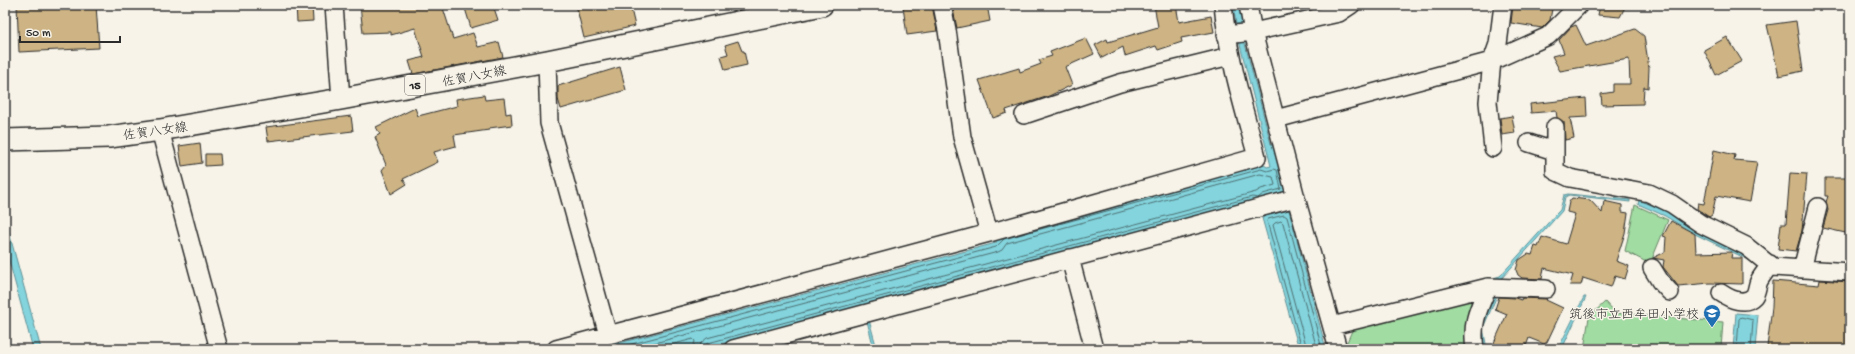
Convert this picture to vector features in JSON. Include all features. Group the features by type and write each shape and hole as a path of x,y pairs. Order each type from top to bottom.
{"main road":[{"name":"佐賀八女線","path":"5,140 109,137 160,130 341,99 547,61 822,5"}],"street":[{"path":"334,5 341,99"},
{"path":"942,5 962,137 989,234"},
{"path":"556,349 989,234 1257,157 1230,56 1223,5"},
{"path":"1248,5 1253,32 1296,198 1338,349"},
{"path":"1226,35 1253,32 1339,13 1351,5"},
{"path":"1493,148 1488,102 1492,61 1498,44 1503,5"},
{"path":"1276,119 1492,61 1548,36 1579,5"},
{"path":"1024,115 1120,83 1230,56"},
{"path":"547,61 549,123 608,335"},
{"path":"1555,127 1555,172 1570,178 1649,193 1672,204 1701,224 1746,246 1772,267 1850,272"},
{"path":"160,130 219,349"},
{"path":"1529,143 1554,150"},
{"path":"733,349 1296,198"},
{"path":"1802,269 1818,207"},
{"path":"1070,258 1094,349"},
{"path":"1721,293 1730,299 1742,301 1750,299 1755,295 1759,280 1770,264"},
{"path":"1652,268 1660,281 1670,292"},
{"path":"1332,326 1488,287 1546,289"},
{"path":"1475,349 1473,334 1475,318 1488,287"}],"green space":[{"path":"1635,205 1668,220 1650,264 1625,251"},
{"path":"1473,294 1477,299 1471,349 1344,349 1354,326"},
{"path":"1605,302 1615,313 1723,322 1721,349 1584,349 1589,317"}],"water":[{"path":"1233,5 1240,5 1244,40 1271,144 1274,144 1287,192 1264,197 1259,202 1253,201 702,349 597,349 996,243 996,240 1002,235 1263,164 1267,167 1271,166 1238,37"},
{"path":"1568,194 1630,200 1630,202 1569,195 1565,197 1562,211 1501,279 1344,321 1500,276 1560,210 1564,195"},
{"path":"1639,200 1671,213 1696,232 1744,253 1753,262 1697,235 1665,216 1638,204"},
{"path":"1289,210 1326,349 1299,349 1262,218 1264,217 1263,214 1267,213 1268,215"},
{"path":"5,218 41,349 33,349 5,246"},
{"path":"1496,290 1499,291 1483,328 1487,349 1484,349 1482,341 1482,326 1486,311"},
{"path":"1584,297 1586,297 1562,349 1558,349"},
{"path":"1736,313 1758,315 1755,349 1733,349"},
{"path":"869,320 877,349 874,349 867,321"}],"building":[{"path":"17,5 96,5 99,48 19,52"},
{"path":"296,5 312,5 313,21 297,22"},
{"path":"360,5 416,5 416,8 427,5 442,5 453,39 473,33 478,47 499,42 503,57 413,74 409,61 424,57 415,28 391,35 391,32 363,33"},
{"path":"464,5 493,5 498,20 471,28"},
{"path":"576,5 630,5 635,26 584,38"},
{"path":"932,5 937,31 907,35 903,7"},
{"path":"952,5 987,5 990,21 957,28"},
{"path":"1154,5 1176,5 1179,22 1211,16 1214,32 1181,38 1182,42 1158,50 1156,46 1125,56 1123,47 1102,58 1095,45 1107,39 1108,42 1158,27"},
{"path":"1513,5 1534,5 1552,9 1550,20 1542,28 1511,23"},
{"path":"1600,5 1626,5 1620,17 1598,15"},
{"path":"1796,21 1803,71 1779,76 1767,25"},
{"path":"1576,25 1586,46 1635,29 1644,36 1649,68 1648,88 1644,87 1643,104 1602,105 1601,94 1613,92 1613,84 1630,84 1629,59 1560,71 1552,56 1564,53 1559,40 1571,27"},
{"path":"1727,37 1742,61 1716,75 1704,50"},
{"path":"1086,38 1094,54 1065,67 1072,85 1049,96 1006,110 1007,113 993,118 979,80 1019,68 1020,72 1041,64 1039,60 1052,56 1050,52"},
{"path":"738,41 742,51 744,51 747,65 725,70 721,56 728,54 725,45"},
{"path":"620,67 626,90 561,109 558,99 558,86"},
{"path":"484,95 485,100 504,98 506,114 511,113 512,125 454,135 456,146 434,152 438,162 403,179 407,184 391,194 382,170 386,165 375,137 380,134 376,127 415,108 418,116 457,106 456,99"},
{"path":"1586,98 1587,117 1570,118 1574,138 1565,140 1564,122 1557,118 1556,111 1531,113 1530,104"},
{"path":"351,116 353,131 268,141 266,127"},
{"path":"1512,116 1515,133 1502,135 1500,118"},
{"path":"200,143 202,163 182,166 179,146"},
{"path":"1714,150 1735,155 1734,160 1757,162 1750,202 1716,196 1712,215 1709,217 1697,209 1698,203 1704,204"},
{"path":"205,154 220,154 221,165 205,166"},
{"path":"1790,173 1807,174 1802,231 1796,251 1778,249 1781,224 1786,224"},
{"path":"1825,178 1849,178 1850,234 1823,228 1828,210 1826,202 1828,196 1825,196"},
{"path":"1572,198 1590,200 1602,213 1604,201 1622,205 1622,212 1628,213 1625,233 1616,261 1629,266 1625,279 1615,276 1611,287 1583,278 1581,285 1570,285 1573,275 1544,268 1542,279 1522,278 1518,275 1516,270 1519,260 1528,254 1532,255 1535,246 1538,247 1542,237 1566,244 1575,214 1567,212 1569,202"},
{"path":"1671,221 1695,234 1696,253 1732,252 1731,258 1742,258 1742,284 1710,283 1678,286 1663,267 1664,260 1653,258 1665,252 1666,237 1663,236"},
{"path":"1820,280 1850,282 1850,349 1788,349 1767,347 1772,307 1773,281 1819,285"},
{"path":"1499,297 1521,300 1522,298 1547,299 1546,300 1563,308 1547,342 1544,344 1529,338 1525,349 1501,349 1493,345 1507,314 1495,309"}],"place":[{"name":"筑後市立西牟田小学校","path":"1712,328"}]}
